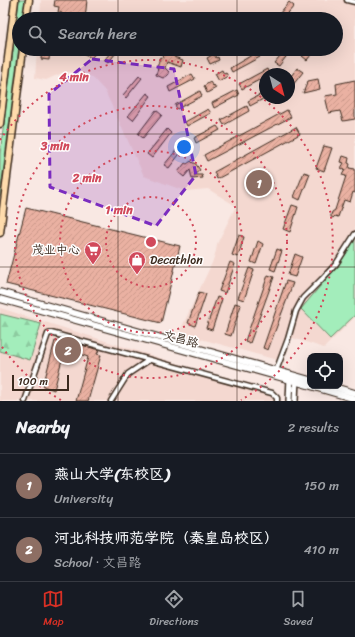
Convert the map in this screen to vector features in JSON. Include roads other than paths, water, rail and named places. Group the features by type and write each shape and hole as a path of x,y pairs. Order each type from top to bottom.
{"highway":[{"path":"14,12 15,0"},
{"path":"27,12 29,0"},
{"path":"0,124 12,25"},
{"path":"0,233 22,56"}],"main road":[{"name":"文昌路","path":"0,292 276,371 355,400"},
{"name":"文昌路","path":"0,299 293,378 307,380"},
{"path":"341,389 355,393"}],"street":[{"path":"348,0 355,2"},
{"path":"276,371 288,339 296,310 303,298 333,266 355,234"},
{"path":"25,401 48,334 51,333 272,393 277,398 277,401"},
{"path":"111,401 128,374 149,360"},
{"path":"289,401 293,378"},
{"path":"293,378 295,401"}],"place":[{"name":"燕山大学(东校区)","path":"259,183"},
{"name":"茂业中心","path":"93,265"},
{"name":"Decathlon","path":"137,275"},
{"name":"河北科技师范学院（秦皇岛校区）","path":"68,350"}]}
